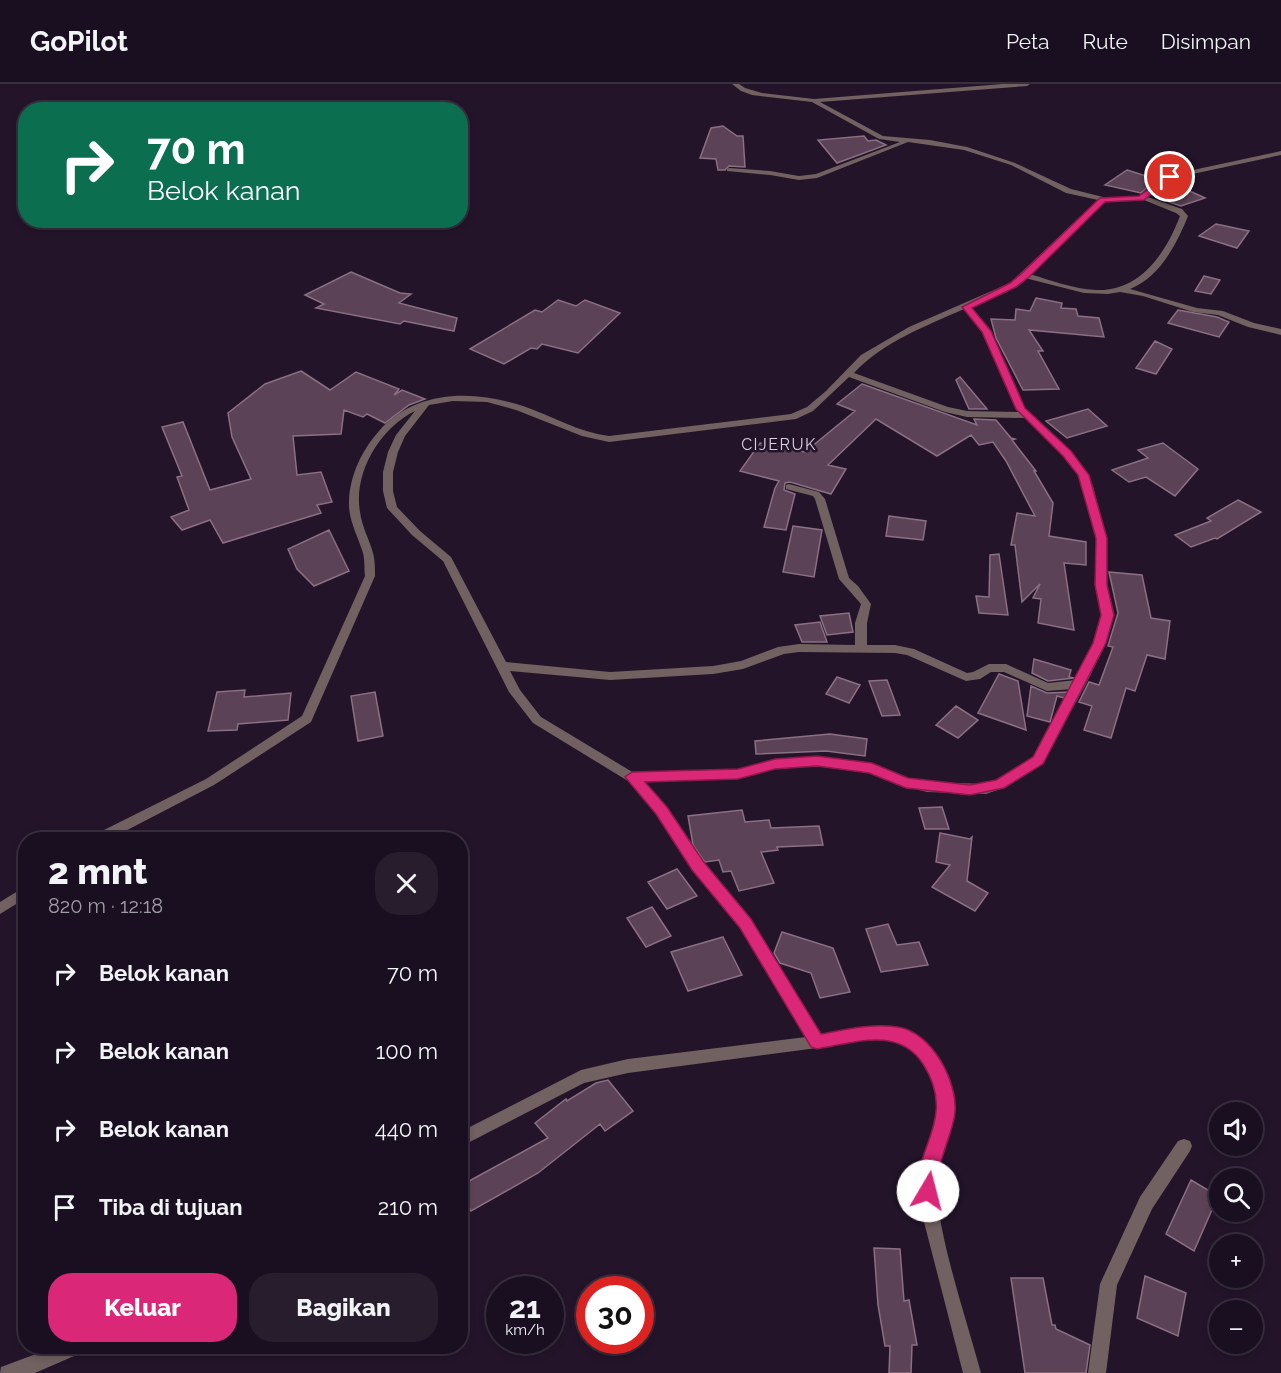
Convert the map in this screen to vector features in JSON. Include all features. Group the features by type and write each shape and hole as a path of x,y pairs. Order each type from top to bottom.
{"street":[{"path":"735,84 746,91 814,100 881,138 964,148 992,156 1069,191 1103,200 1144,198 1184,214 1184,218 1158,264 1121,290"},
{"path":"814,100 1027,84"},
{"path":"729,170 792,177 817,176 912,140"},
{"path":"1144,198 1172,176 1281,153"},
{"path":"113,832 210,782 307,719 370,576 369,555 354,522 355,487 366,456 382,432 400,415 427,402 451,397 483,400 516,406 583,435 618,439 793,417 810,409 849,374 864,357 912,329 1013,285 1103,200"},
{"path":"1026,275 1076,289 1121,290 1144,294 1196,310 1220,313 1251,325 1281,332"},
{"path":"632,777 738,774 775,764 817,761 872,768 906,783 927,787 986,789 1010,779 1038,760 1100,643 1107,615 1101,585 1101,538 1083,475 1067,453 1025,415 986,331 967,307"},
{"path":"849,374 945,410 967,414 1025,415"},
{"path":"427,402 400,435 393,452 388,472 388,491 392,508 416,533 447,559 515,692 537,720 632,777 662,811 697,866 746,923 817,1042"},
{"path":"789,487 816,494 820,499 844,579 866,604 861,623 861,649"},
{"path":"502,666 610,676 713,670 743,665 782,650 861,649 910,651 966,677 976,676 989,668 1000,668 1047,687 1080,684"},
{"path":"0,909 18,897"},
{"path":"468,1136 581,1077 628,1066 817,1042 868,1033 900,1034 914,1042 928,1057 940,1078 946,1097 946,1114 927,1179 932,1222 972,1373"},
{"path":"1097,1373 1109,1284 1146,1203 1184,1146"},
{"path":"7,1373 60,1354"}],"building":[{"path":"723,126 737,136 743,136 745,167 729,166 725,170 718,170 716,159 700,158 711,128"},
{"path":"864,136 868,141 876,140 886,145 837,163 818,140"},
{"path":"1127,170 1156,179 1141,193 1105,185"},
{"path":"1183,188 1205,198 1181,206 1169,202 1169,193"},
{"path":"1216,224 1249,231 1237,248 1199,236"},
{"path":"351,272 400,293 411,294 399,303 457,318 454,331 404,321 400,324 316,308 324,304 305,295"},
{"path":"1204,276 1220,280 1211,294 1195,291"},
{"path":"1036,298 1062,303 1061,308 1076,309 1078,316 1099,318 1104,337 1029,330 1043,351 1038,351 1059,389 1023,390 996,338 991,319 1015,320 1016,309 1030,311"},
{"path":"558,300 576,306 585,300 620,313 578,353 542,344 537,349 531,348 504,364 470,349 535,310 542,312"},
{"path":"1178,310 1217,317 1229,322 1219,337 1168,323"},
{"path":"1155,341 1172,349 1156,374 1136,368"},
{"path":"301,371 330,390 356,372 399,389 394,395 402,390 425,399 409,405 385,423 367,414 363,417 344,410 341,434 293,436 297,475 321,472 332,502 317,505 321,513 223,543 210,520 182,530 171,517 189,510 177,477 182,476 162,427 183,422 210,490 251,479 232,437 228,413 265,384"},
{"path":"960,377 987,409 969,409 956,380"},
{"path":"862,384 977,425 974,419 996,420 1011,438 1015,439 1012,440 1036,471 1034,471 1053,503 1049,536 1086,542 1086,565 1064,563 1074,630 1038,623 1041,599 1033,598 1040,584 1022,602 1015,545 1011,545 1017,513 1035,516 1006,461 993,442 979,445 971,435 937,456 876,419 828,465 846,469 831,494 790,482 785,483 784,490 795,494 786,530 764,527 779,481 740,471 760,443 805,452 855,411 837,404"},
{"path":"1088,409 1107,426 1067,438 1046,421"},
{"path":"1163,443 1198,469 1175,496 1146,477 1129,482 1112,470 1148,458 1138,450"},
{"path":"1238,500 1261,512 1217,539 1191,547 1175,535 1211,521 1207,518"},
{"path":"889,516 926,521 923,540 886,536"},
{"path":"793,526 822,530 814,577 783,572"},
{"path":"329,530 349,571 314,586 297,569 288,549"},
{"path":"999,554 1008,615 979,613 976,596 989,597 990,555"},
{"path":"1109,572 1142,575 1151,618 1170,621 1165,659 1147,655 1135,691 1126,688 1111,738 1084,730 1092,706 1079,702 1089,682 1099,685 1113,647 1108,646 1118,613"},
{"path":"849,613 853,632 827,635 820,616"},
{"path":"820,622 827,642 802,642 795,625"},
{"path":"1034,659 1071,670 1069,677 1074,678 1048,681 1032,673"},
{"path":"999,674 1018,681 1026,730 978,713"},
{"path":"837,677 860,685 849,703 826,694"},
{"path":"887,680 900,715 882,716 869,681"},
{"path":"1031,686 1047,693 1068,692 1064,698 1057,696 1050,722 1027,716"},
{"path":"245,690 244,697 291,693 288,720 238,724 237,730 208,731 217,692"},
{"path":"375,692 383,736 358,741 351,696"},
{"path":"956,706 978,720 958,738 936,725"},
{"path":"830,734 867,739 865,756 826,751 756,754 755,741"},
{"path":"942,807 949,829 925,829 919,808"},
{"path":"742,810 745,822 769,820 771,828 819,826 823,845 777,847 778,850 761,852 774,883 739,891 731,871 723,872 719,860 705,862 693,845 688,816"},
{"path":"940,833 970,839 972,837 967,881 988,893 975,911 932,887 950,865 936,862"},
{"path":"677,869 697,896 667,909 648,882"},
{"path":"652,907 671,936 646,947 627,918"},
{"path":"888,924 897,945 919,942 928,965 881,972 866,929"},
{"path":"782,932 833,948 850,992 820,998 811,973 780,963 774,953"},
{"path":"723,937 742,975 688,991 671,952"},
{"path":"608,1080 633,1111 605,1131 600,1124 538,1173 471,1211 468,1206 468,1182 548,1138 535,1123 566,1099 567,1101 596,1083"},
{"path":"1191,1180 1209,1191 1209,1217 1194,1251 1166,1234"},
{"path":"874,1248 900,1249 904,1301 909,1300 917,1345 912,1345 911,1373 889,1373 890,1346 885,1346 878,1305"},
{"path":"1145,1276 1186,1293 1178,1336 1137,1318"},
{"path":"1011,1278 1043,1278 1052,1325 1090,1345 1086,1373 1025,1373"}],"district":[{"name":"CIJERUK","path":"779,444"}],"route":[{"path":"928,1191 927,1179 946,1114 946,1097 940,1078 928,1057 914,1042 900,1034 868,1033 817,1042 746,923 697,866 662,811 632,777 738,774 775,764 817,761 872,768 906,783 927,787 970,790 999,785 1038,760 1050,743 1100,643 1107,615 1101,585 1101,538 1083,475 1067,453 1025,415 986,331 967,307 1013,285 1026,275 1103,200 1144,198 1170,177"}]}
